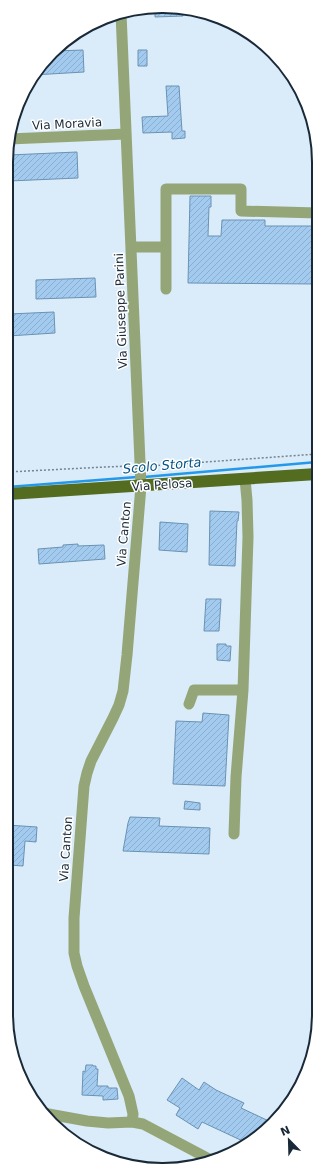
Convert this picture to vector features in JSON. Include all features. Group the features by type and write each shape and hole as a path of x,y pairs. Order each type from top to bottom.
{"main road":[{"name":"Via Pelosa","path":"13,493 141,477 245,479 312,474"}],"street":[{"name":"Via Giuseppe Parini","path":"121,19 141,477"},
{"name":"Via Moravia","path":"15,139 126,134"},
{"path":"166,289 166,189 241,189 241,211 312,213"},
{"path":"131,247 166,247"},
{"name":"Via Canton","path":"132,1122 133,1114 129,1096 77,966 74,953 74,918 84,786 91,761 119,705 122,691 127,655 141,477"},
{"path":"234,834 236,777 243,690 248,537 245,479"},
{"path":"189,704 194,690 243,690"},
{"path":"53,1115 87,1121 108,1123 132,1122 143,1124 180,1145 205,1157"}],"path":[{"path":"13,472 106,467 141,477 312,455"}],"building":[{"path":"155,13 183,14 183,16 155,17"},
{"path":"83,50 84,72 41,75 50,64 63,51"},
{"path":"138,50 147,50 147,66 138,66"},
{"path":"166,86 179,86 182,131 185,131 185,138 172,139 172,132 143,133 142,117 168,116"},
{"path":"77,152 78,178 13,181 13,155"},
{"path":"190,196 211,196 208,236 221,236 222,220 265,220 265,226 312,226 312,284 188,283"},
{"path":"95,278 96,297 36,299 36,280"},
{"path":"54,312 55,333 13,336 13,314"},
{"path":"210,511 239,512 237,521 235,566 209,565"},
{"path":"160,522 188,524 187,552 159,550"},
{"path":"78,544 78,546 104,545 105,559 39,564 38,549"},
{"path":"206,599 221,599 219,631 204,631"},
{"path":"217,644 226,644 226,646 231,646 230,661 217,660"},
{"path":"203,713 229,715 225,786 173,784 176,721 202,722"},
{"path":"185,801 200,803 200,810 184,809"},
{"path":"130,817 160,818 159,826 210,828 209,854 123,851"},
{"path":"13,825 37,827 36,842 25,841 23,866 13,865"},
{"path":"86,1065 96,1066 96,1069 98,1069 97,1086 117,1088 118,1099 103,1100 103,1096 82,1095 83,1071 85,1072"},
{"path":"182,1078 199,1090 204,1082 216,1090 244,1103 241,1108 267,1120 242,1140 202,1122 198,1129 176,1115 180,1108 167,1100"}],"waterway":[{"name":"Scolo Storta","path":"144,477 312,462"},
{"name":"Scolo Storta","path":"13,487 137,477"}]}
